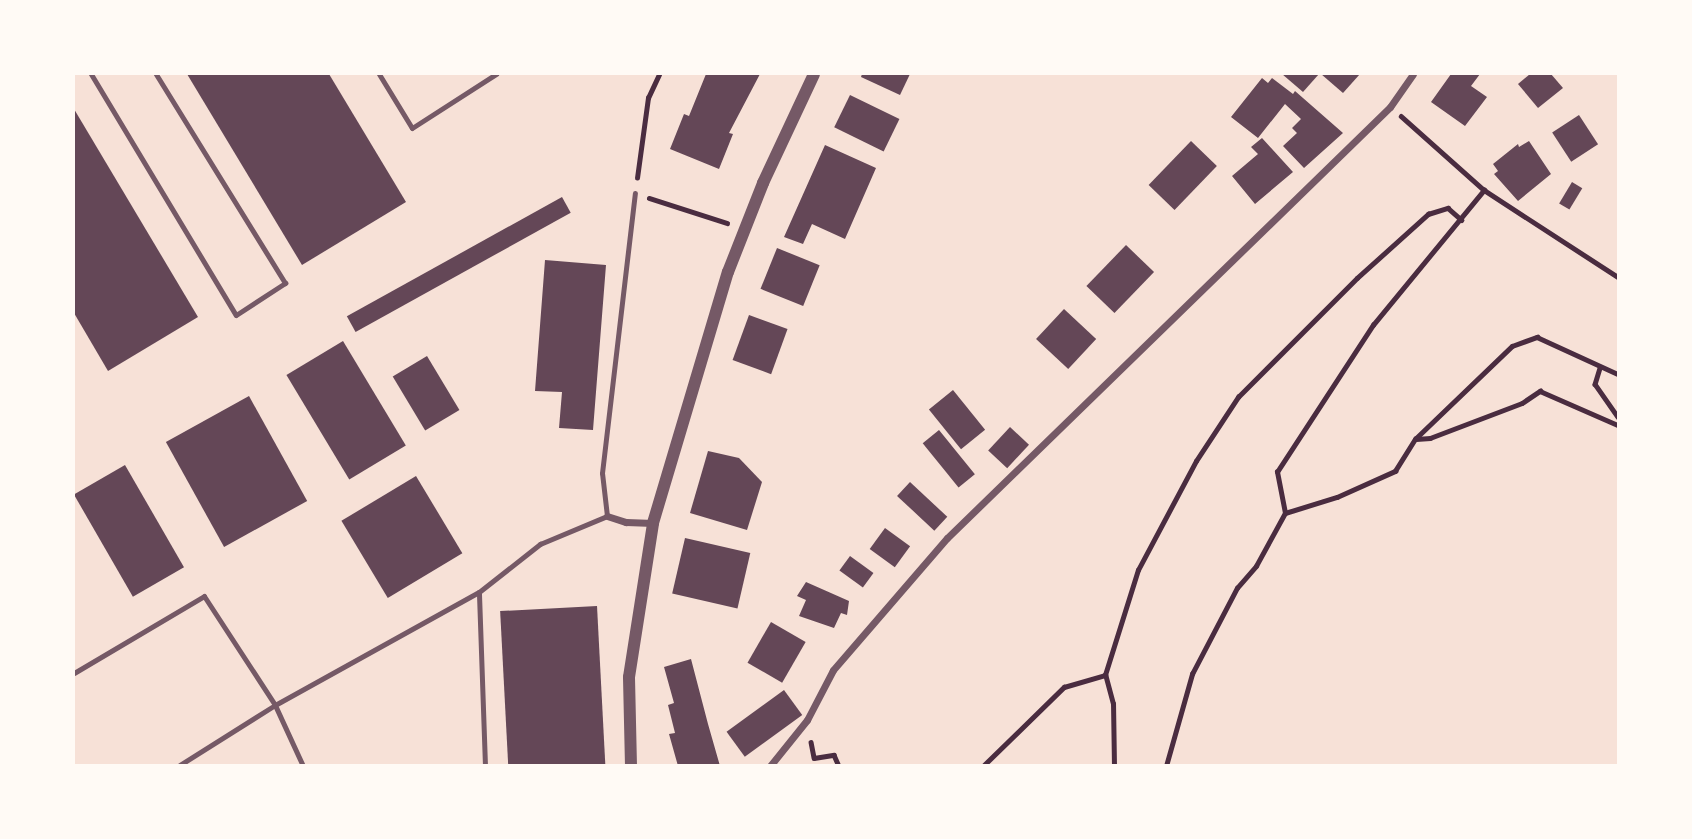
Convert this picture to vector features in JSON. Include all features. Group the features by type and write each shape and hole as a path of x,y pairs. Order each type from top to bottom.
{"street":[{"path":"631,765 629,677 653,523 728,272 762,183 814,74"},
{"path":"770,765 807,720 833,670 947,538 1390,107 1413,74"},
{"path":"607,516 626,522 653,523"}],"lane":[{"path":"91,74 236,315 285,283 156,74"},
{"path":"379,74 412,128 496,74"},
{"path":"178,765 275,705 480,592 540,544 607,516 602,473 635,193"},
{"path":"480,592 485,765"},
{"path":"74,673 204,596 275,705 303,765"}],"path":[{"path":"659,74 648,98 635,193 745,228"},
{"path":"1390,107 1484,190 1619,277"},
{"path":"1166,765 1192,674 1237,589 1256,566 1285,513 1277,472 1373,325 1484,190"},
{"path":"1114,765 1113,704 1105,675 1138,570 1196,461 1238,397 1357,278 1428,214 1448,208 1462,220"},
{"path":"1285,513 1337,497 1395,471 1415,439 1512,346 1536,337 1600,368 1619,374"},
{"path":"1600,368 1595,384 1619,416"},
{"path":"1415,439 1430,438 1499,412 1522,403 1540,391 1619,425"},
{"path":"983,765 1065,687 1105,675"},
{"path":"807,720 814,758 834,755 839,765"}],"building":[{"path":"187,74 329,74 406,202 302,265"},
{"path":"706,74 760,74 729,133 733,134 719,169 670,149 684,114 689,116"},
{"path":"862,74 910,74 900,95 861,77"},
{"path":"1282,74 1319,74 1303,92"},
{"path":"1321,74 1360,74 1343,93"},
{"path":"1451,74 1480,74 1471,86 1487,97 1465,126 1431,102"},
{"path":"1530,74 1551,74 1563,88 1538,108 1518,84"},
{"path":"1262,78 1268,83 1272,78 1293,94 1295,91 1343,133 1304,168 1283,146 1297,133 1292,128 1301,119 1285,104 1258,138 1231,117"},
{"path":"850,95 899,119 884,151 834,127"},
{"path":"74,109 198,317 108,371 74,313"},
{"path":"1579,115 1598,144 1571,162 1552,132"},
{"path":"1262,138 1293,172 1255,204 1232,176 1258,154 1251,147"},
{"path":"1191,141 1217,166 1175,210 1149,185"},
{"path":"1529,141 1551,174 1518,201 1494,174 1498,171 1493,164 1518,144 1519,147"},
{"path":"825,145 876,168 845,239 812,224 803,244 784,237"},
{"path":"1572,182 1582,188 1569,210 1559,203"},
{"path":"562,197 571,213 356,332 347,316"},
{"path":"1126,245 1154,272 1114,313 1086,286"},
{"path":"777,248 820,265 803,306 761,289"},
{"path":"545,260 606,265 593,430 559,428 562,392 535,391"},
{"path":"1064,309 1096,339 1068,369 1036,339"},
{"path":"749,315 788,329 771,374 733,360"},
{"path":"343,341 406,446 349,480 286,375"},
{"path":"427,356 459,410 425,431 393,377"},
{"path":"953,390 985,430 961,449 929,410"},
{"path":"249,396 307,501 224,547 166,442"},
{"path":"1010,427 1029,445 1007,468 988,450"},
{"path":"939,430 975,474 959,488 923,443"},
{"path":"708,451 739,458 762,482 747,530 690,513"},
{"path":"125,465 184,567 133,597 74,495"},
{"path":"416,476 462,553 388,598 341,521"},
{"path":"910,482 947,517 934,531 897,496"},
{"path":"885,528 910,546 895,567 870,549"},
{"path":"685,538 750,553 737,609 672,594"},
{"path":"850,556 873,573 863,588 839,571"},
{"path":"806,582 849,601 847,615 841,613 834,628 799,616 806,600 797,596"},
{"path":"597,606 605,766 508,766 500,611"},
{"path":"771,622 806,642 782,683 748,663"},
{"path":"691,659 720,766 678,766 669,734 675,733 668,705 674,703 664,667"},
{"path":"784,690 802,715 745,757 727,732"}]}
